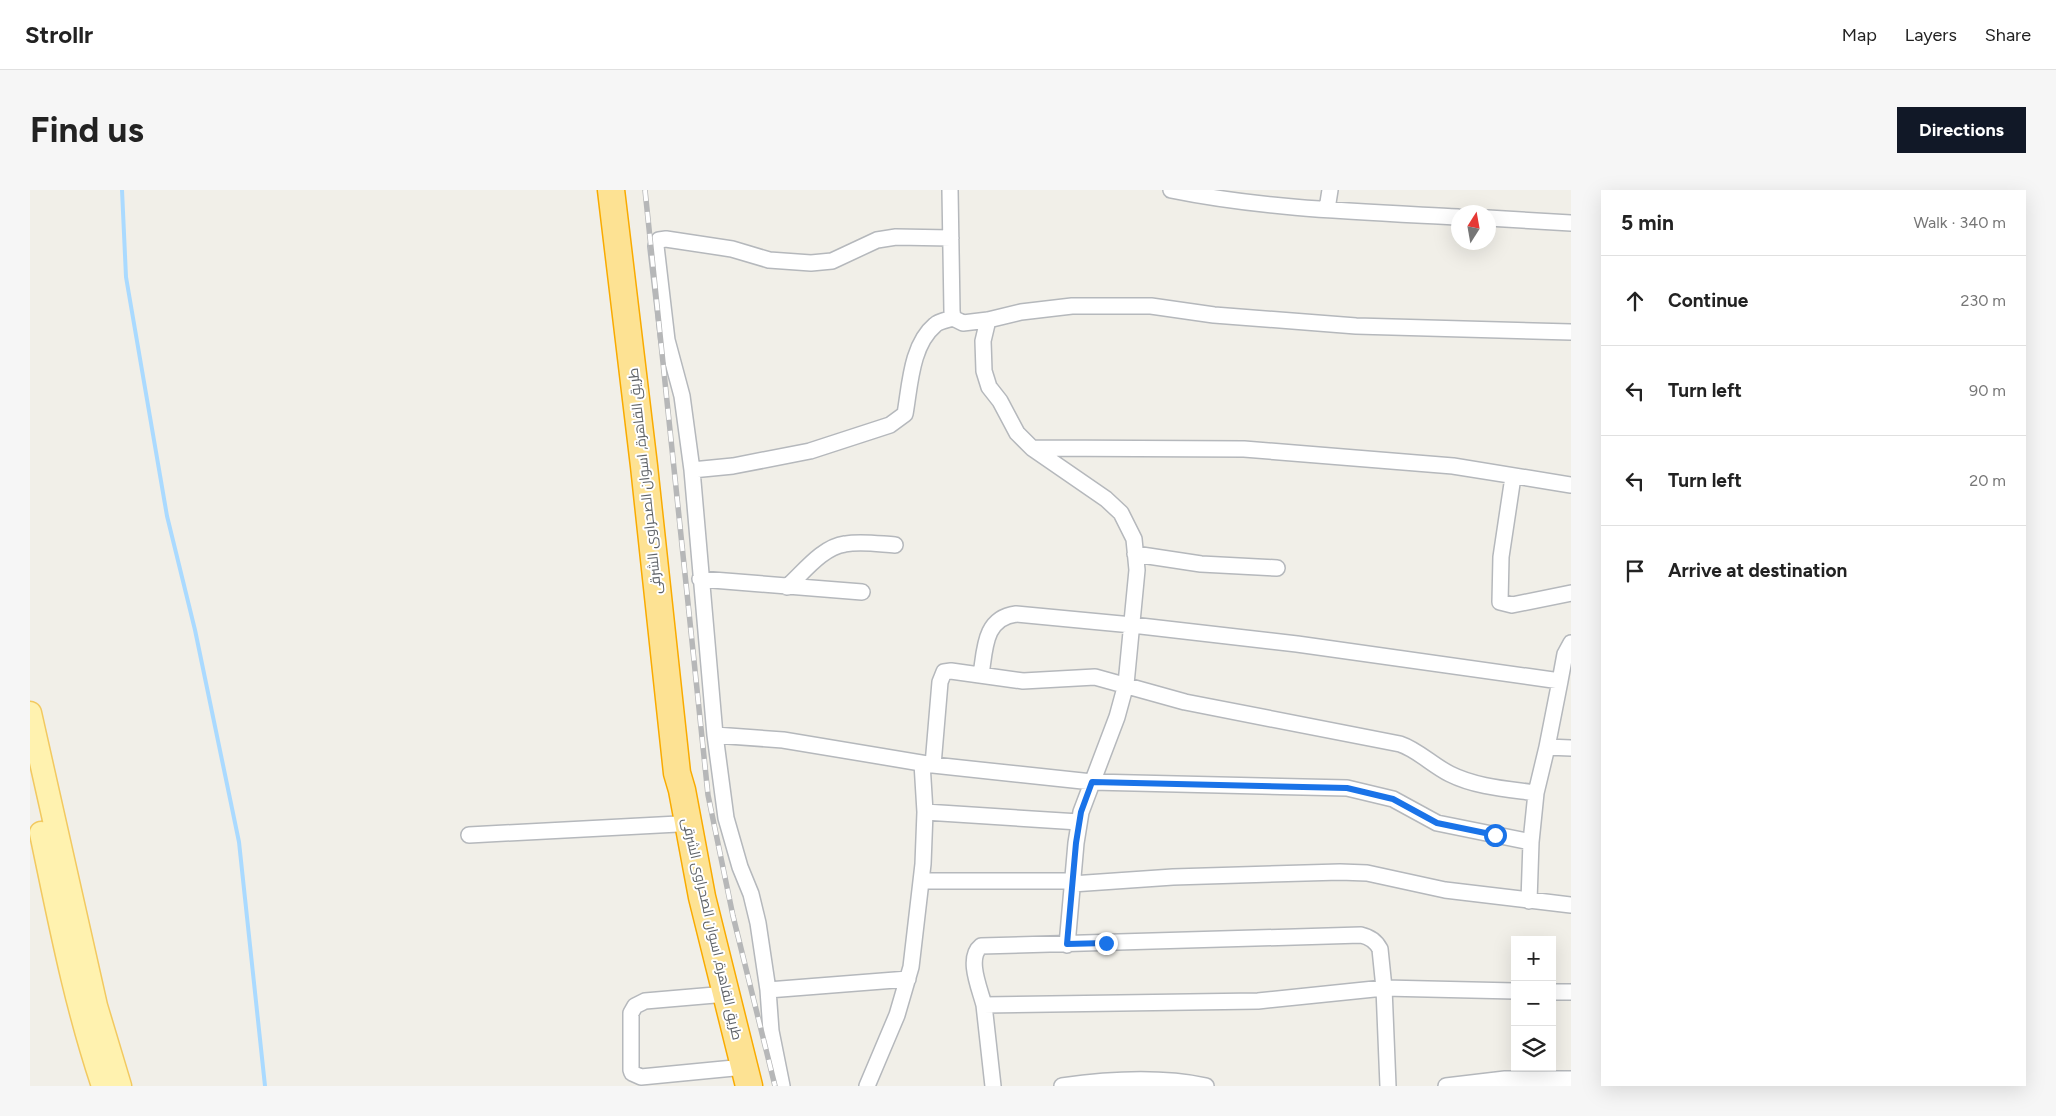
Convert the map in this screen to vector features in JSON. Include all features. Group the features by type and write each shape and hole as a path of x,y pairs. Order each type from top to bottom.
{"highway":[{"name":"طريق القاهرة, اسوان الصحراوى الشرقى","path":"611,190 644,466 677,773 741,1080"},
{"name":"طريق القاهرة, اسوان الصحراوى الشرقى","path":"677,773 673,792 678,824 715,995 741,1080"}],"main road":[{"path":"30,713 34,749 96,1006 120,1086"},
{"path":"30,783 67,958 88,1041 103,1086"}],"street":[{"path":"950,190 953,318"},
{"path":"1170,190 1203,197 1327,209 1451,217"},
{"path":"1327,209 1330,190"},
{"path":"1496,218 1571,223"},
{"path":"782,1086 771,1031 768,990 758,923 751,894 740,867 726,818 715,735 692,470 682,396 667,340 655,250 659,240 732,249 769,260 811,263 832,261 877,240 896,237 951,238"},
{"path":"692,470 733,466 810,451 890,425 905,414 916,355 928,333 936,324 953,318 963,323 988,320 1021,312 1072,306 1151,306 1214,315 1356,326 1571,332"},
{"path":"988,320 982,359 987,379 1017,433 1032,448 1106,499 1122,513 1134,539 1137,570 1126,684 1117,717 1079,822 1067,944"},
{"path":"1032,448 1244,449 1454,466 1571,485"},
{"path":"1513,476 1501,557 1500,602 1512,605 1571,593"},
{"path":"787,587 833,548 843,544 895,545"},
{"path":"1135,554 1201,564 1277,568"},
{"path":"700,579 862,592"},
{"path":"981,675 985,644 990,631 1002,617 1026,615 1296,644 1560,681"},
{"path":"1529,901 1531,842 1536,793 1565,654 1571,643"},
{"path":"867,1086 896,1015 911,967 920,881 928,764 941,677 944,672 951,671 1023,681 1095,677 1126,684 1185,702 1400,744 1409,747 1447,773 1462,780 1536,793"},
{"path":"715,735 783,740 928,764 1092,782 1347,788 1393,799 1437,823 1531,842"},
{"path":"1547,747 1571,748"},
{"path":"924,812 1079,822"},
{"path":"468,835 678,824"},
{"path":"920,881 1072,882 1340,872 1367,873 1445,890 1571,905"},
{"path":"993,1086 984,1005 975,966 975,956 979,947 986,945 1361,935 1377,943 1380,949 1384,988 1388,1086"},
{"path":"768,990 908,979"},
{"path":"984,1005 1258,1001 1384,988 1511,991"},
{"path":"1556,992 1571,992"},
{"path":"715,995 645,1001 634,1006 631,1013 631,1070 632,1073 641,1076 741,1080"},
{"path":"1062,1086 1133,1079 1164,1079 1206,1086"},
{"path":"1446,1086 1571,1079"}],"waterway":[{"path":"122,190 126,277 167,516 195,630 239,842 265,1086"}],"railway":[{"path":"645,190 708,795 733,916 775,1086"}],"route":[{"path":"1106,943 1067,944 1076,843 1081,812 1092,782 1259,784 1347,788 1393,799 1437,823 1495,835"}]}
